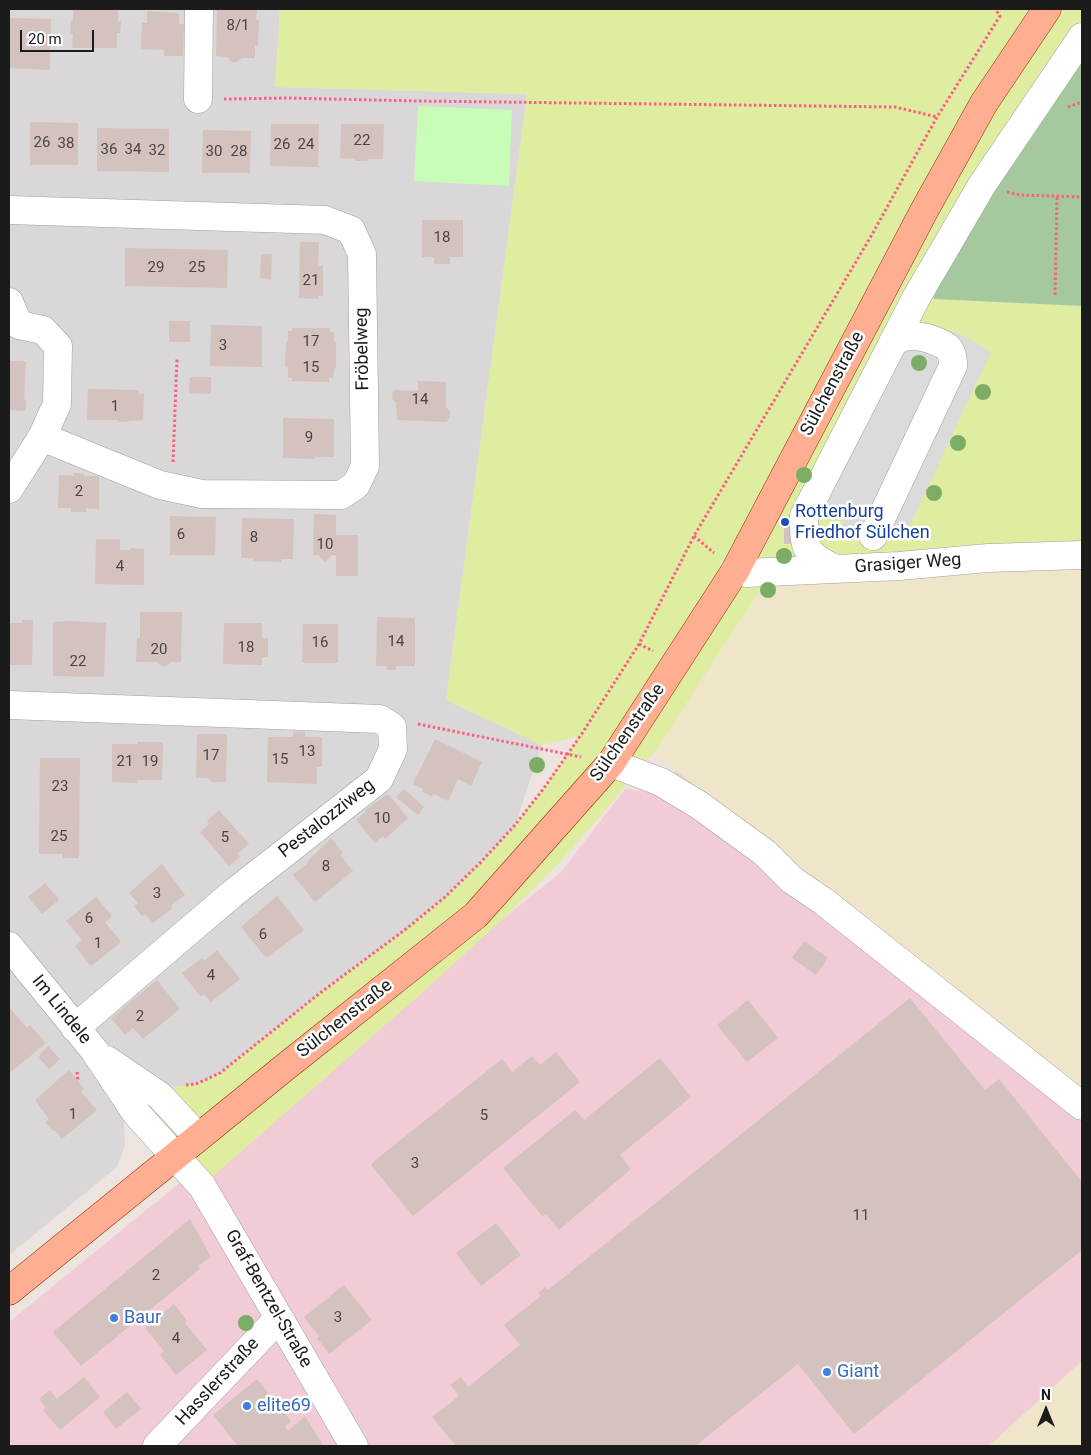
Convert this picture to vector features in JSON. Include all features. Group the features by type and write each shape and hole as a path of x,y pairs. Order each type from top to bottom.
{"main road":[{"name":"Sülchenstraße","path":"9,1291 174,1156 476,915 611,762 735,572 924,211 984,103 1047,9"}],"street":[{"path":"198,99 200,9"},
{"path":"835,568 815,558 804,542 804,516 909,311 982,185 1082,37"},
{"name":"Fröbelweg","path":"9,210 325,220 351,230 362,254 365,466 356,485 341,495 202,494 160,485 42,437"},
{"path":"9,489 42,437 57,404 58,346 43,330 12,318"},
{"path":"873,536 953,366 953,358 948,348 934,341 905,336 893,342"},
{"name":"Grasiger Weg","path":"735,572 899,566 988,558 1082,555"},
{"path":"9,705 380,719"},
{"name":"Pestalozziweg","path":"75,1028 232,894 379,779 393,749 392,728 380,719"},
{"path":"611,762 661,782 699,805 765,853 792,880 830,907 1082,1106"},
{"name":"Im Lindele","path":"9,946 94,1050 136,1113 174,1156"},
{"name":"Im Lindele","path":"94,1050 160,1096 198,1137"},
{"name":"Graf-Bentzel-Straße","path":"174,1156 202,1186 354,1446"},
{"name":"Hasslerstraße","path":"157,1446 279,1318"}],"path":[{"path":"160,1096 173,1087 196,1084 220,1073 438,902 482,861 515,825 567,754 639,644 694,536 870,238 937,117 1000,16 996,9"},
{"path":"198,99 287,98 886,106 937,117"},
{"path":"982,185 1020,195 1082,197"},
{"path":"1055,295 1057,196"},
{"path":"173,488 177,359"},
{"path":"380,719 611,762"}],"shaded area":[{"path":"9,9 280,9 275,87 527,94 446,700 542,745 515,825 445,897 220,1073 196,1084 173,1087 136,1113 124,1123 125,1146 117,1167 9,1255"},
{"path":"909,326 956,332 991,352 908,529 873,538 854,538 839,531 844,520 816,508"},
{"path":"1082,555 1082,1102 917,963 654,753 763,585"},
{"path":"676,770 917,963 1082,1102 1082,1361 989,1446 9,1446 9,1322 562,871 625,789 663,793"},
{"path":"1082,1361 1082,1446 989,1446"}],"green space":[{"path":"280,9 1082,9 1082,37 917,298 1082,306 1082,558 763,585 654,753 635,772 612,803 559,863 505,917 423,992 202,1186 136,1113 173,1087 196,1084 220,1073 445,897 515,825 544,788 580,736 542,745 446,700 527,94 275,87"},
{"path":"1082,55 1082,306 934,299 933,287"},
{"path":"418,106 512,110 509,186 414,181"}],"building":[{"path":"73,9 118,9 118,21 121,21 120,33 117,33 117,48 72,48 73,34 70,34"},
{"path":"217,9 257,9 256,20 259,20 258,46 255,46 255,58 242,58 237,62 232,62 227,57 216,56"},
{"path":"147,11 179,13 179,24 184,24 183,56 164,56 164,50 141,49 142,23 147,23"},
{"path":"10,18 51,19 50,70 9,68"},
{"path":"30,122 78,123 78,165 30,165"},
{"path":"271,124 319,124 318,167 270,166"},
{"path":"341,124 384,124 383,159 355,161 355,159 340,158"},
{"path":"97,128 169,129 169,172 97,171"},
{"path":"203,130 251,131 250,173 202,173"},
{"path":"422,220 463,220 463,257 450,257 450,264 434,264 434,257 422,257"},
{"path":"300,242 319,242 318,266 323,266 323,296 318,296 318,299 299,298"},
{"path":"125,248 228,250 227,288 125,286"},
{"path":"261,254 272,254 271,279 260,278"},
{"path":"169,321 190,321 190,342 169,342"},
{"path":"211,325 262,326 262,367 210,366"},
{"path":"292,328 330,328 330,332 334,332 336,367 333,378 329,378 329,382 292,381 292,378 288,378 288,368 285,366 286,342 288,340 288,331 292,331"},
{"path":"9,361 26,361 24,399 26,401 26,409 24,411 9,410"},
{"path":"190,377 211,377 211,394 189,393"},
{"path":"418,381 446,382 446,407 450,411 450,418 446,422 397,420 396,402 392,399 393,390 418,391"},
{"path":"88,389 139,390 139,394 144,394 143,420 120,422 117,420 87,420"},
{"path":"283,418 334,419 334,457 315,457 315,459 283,458"},
{"path":"74,473 84,474 84,476 99,476 99,509 86,508 86,512 71,512 71,508 58,508 59,475 74,476"},
{"path":"314,514 336,515 336,535 358,535 358,576 336,576 336,555 332,555 325,562 318,555 313,555"},
{"path":"170,516 216,517 215,555 170,555"},
{"path":"242,518 294,519 293,559 281,559 281,562 253,561 253,558 241,558"},
{"path":"784,527 792,527 792,544 784,544"},
{"path":"96,539 120,539 120,550 130,550 130,548 144,549 144,585 95,584"},
{"path":"140,612 182,612 181,662 171,662 167,666 162,666 157,662 136,662 137,638 140,638"},
{"path":"377,617 415,618 415,666 397,666 395,670 388,670 386,666 376,666"},
{"path":"22,620 33,620 32,665 9,665 9,623 22,623"},
{"path":"53,622 106,623 104,677 53,676"},
{"path":"224,623 262,623 262,638 268,638 268,657 262,657 262,665 223,664"},
{"path":"303,624 338,624 338,663 302,663"},
{"path":"293,732 305,732 305,737 322,737 322,767 317,767 317,784 267,782 268,737 293,737"},
{"path":"197,734 227,734 226,782 212,782 208,778 196,778"},
{"path":"435,739 482,762 471,786 458,779 448,801 434,794 431,796 413,784"},
{"path":"137,742 163,742 162,780 137,780 137,783 112,782 112,744 137,744"},
{"path":"40,758 80,758 79,858 63,858 63,854 39,854"},
{"path":"404,789 424,807 418,815 396,797"},
{"path":"388,794 408,818 385,839 383,836 375,843 356,820 366,812 365,810"},
{"path":"219,810 249,844 237,854 240,857 229,866 200,832 209,824 207,821"},
{"path":"331,838 343,853 340,855 353,871 315,902 293,875 308,863"},
{"path":"162,864 185,895 171,906 173,908 153,923 145,914 142,916 134,906 138,903 129,893"},
{"path":"45,883 59,900 42,914 28,897"},
{"path":"277,896 304,930 266,958 241,927"},
{"path":"96,897 112,916 105,922 121,942 91,966 75,946 82,940 66,921"},
{"path":"804,941 828,958 816,975 792,958"},
{"path":"217,950 240,979 211,1002 204,994 201,997 182,973 202,958 204,961"},
{"path":"157,980 180,1009 143,1039 133,1028 125,1035 111,1018"},
{"path":"910,998 985,1090 999,1079 1082,1182 1082,1250 854,1434 798,1364 695,1446 456,1446 432,1417 459,1396 450,1385 461,1377 468,1387 520,1345 504,1325 541,1296 538,1293 545,1287 548,1290"},
{"path":"748,1000 778,1038 747,1062 717,1025"},
{"path":"9,1007 27,1028 30,1025 46,1043 11,1072 9,1069"},
{"path":"48,1046 60,1059 49,1069 39,1058"},
{"path":"556,1052 580,1082 413,1216 371,1165 373,1162 502,1059 512,1072 532,1056 540,1065"},
{"path":"660,1058 691,1097 620,1155 631,1169 559,1230 546,1214 543,1217 503,1168 575,1110 584,1120"},
{"path":"69,1070 84,1089 81,1092 97,1110 62,1139 45,1122 49,1119 35,1100"},
{"path":"190,1219 211,1257 198,1266 200,1269 81,1366 53,1332"},
{"path":"496,1223 521,1255 481,1286 456,1253"},
{"path":"344,1285 372,1320 329,1354 317,1338 319,1336 304,1317"},
{"path":"174,1304 187,1321 185,1323 207,1350 176,1375 160,1355 164,1351 145,1328"},
{"path":"84,1377 100,1397 60,1430 43,1410 46,1408 39,1399 50,1390 57,1399"},
{"path":"257,1379 291,1421 285,1427 288,1431 305,1416 324,1446 238,1446 213,1415"},
{"path":"127,1392 141,1409 116,1429 103,1412"}],"place":[{"name":"Rottenburg Friedhof Sülchen","path":"785,522"},
{"name":"Baur","path":"114,1318"},
{"name":"Giant","path":"827,1372"},
{"name":"elite69","path":"247,1406"}]}
